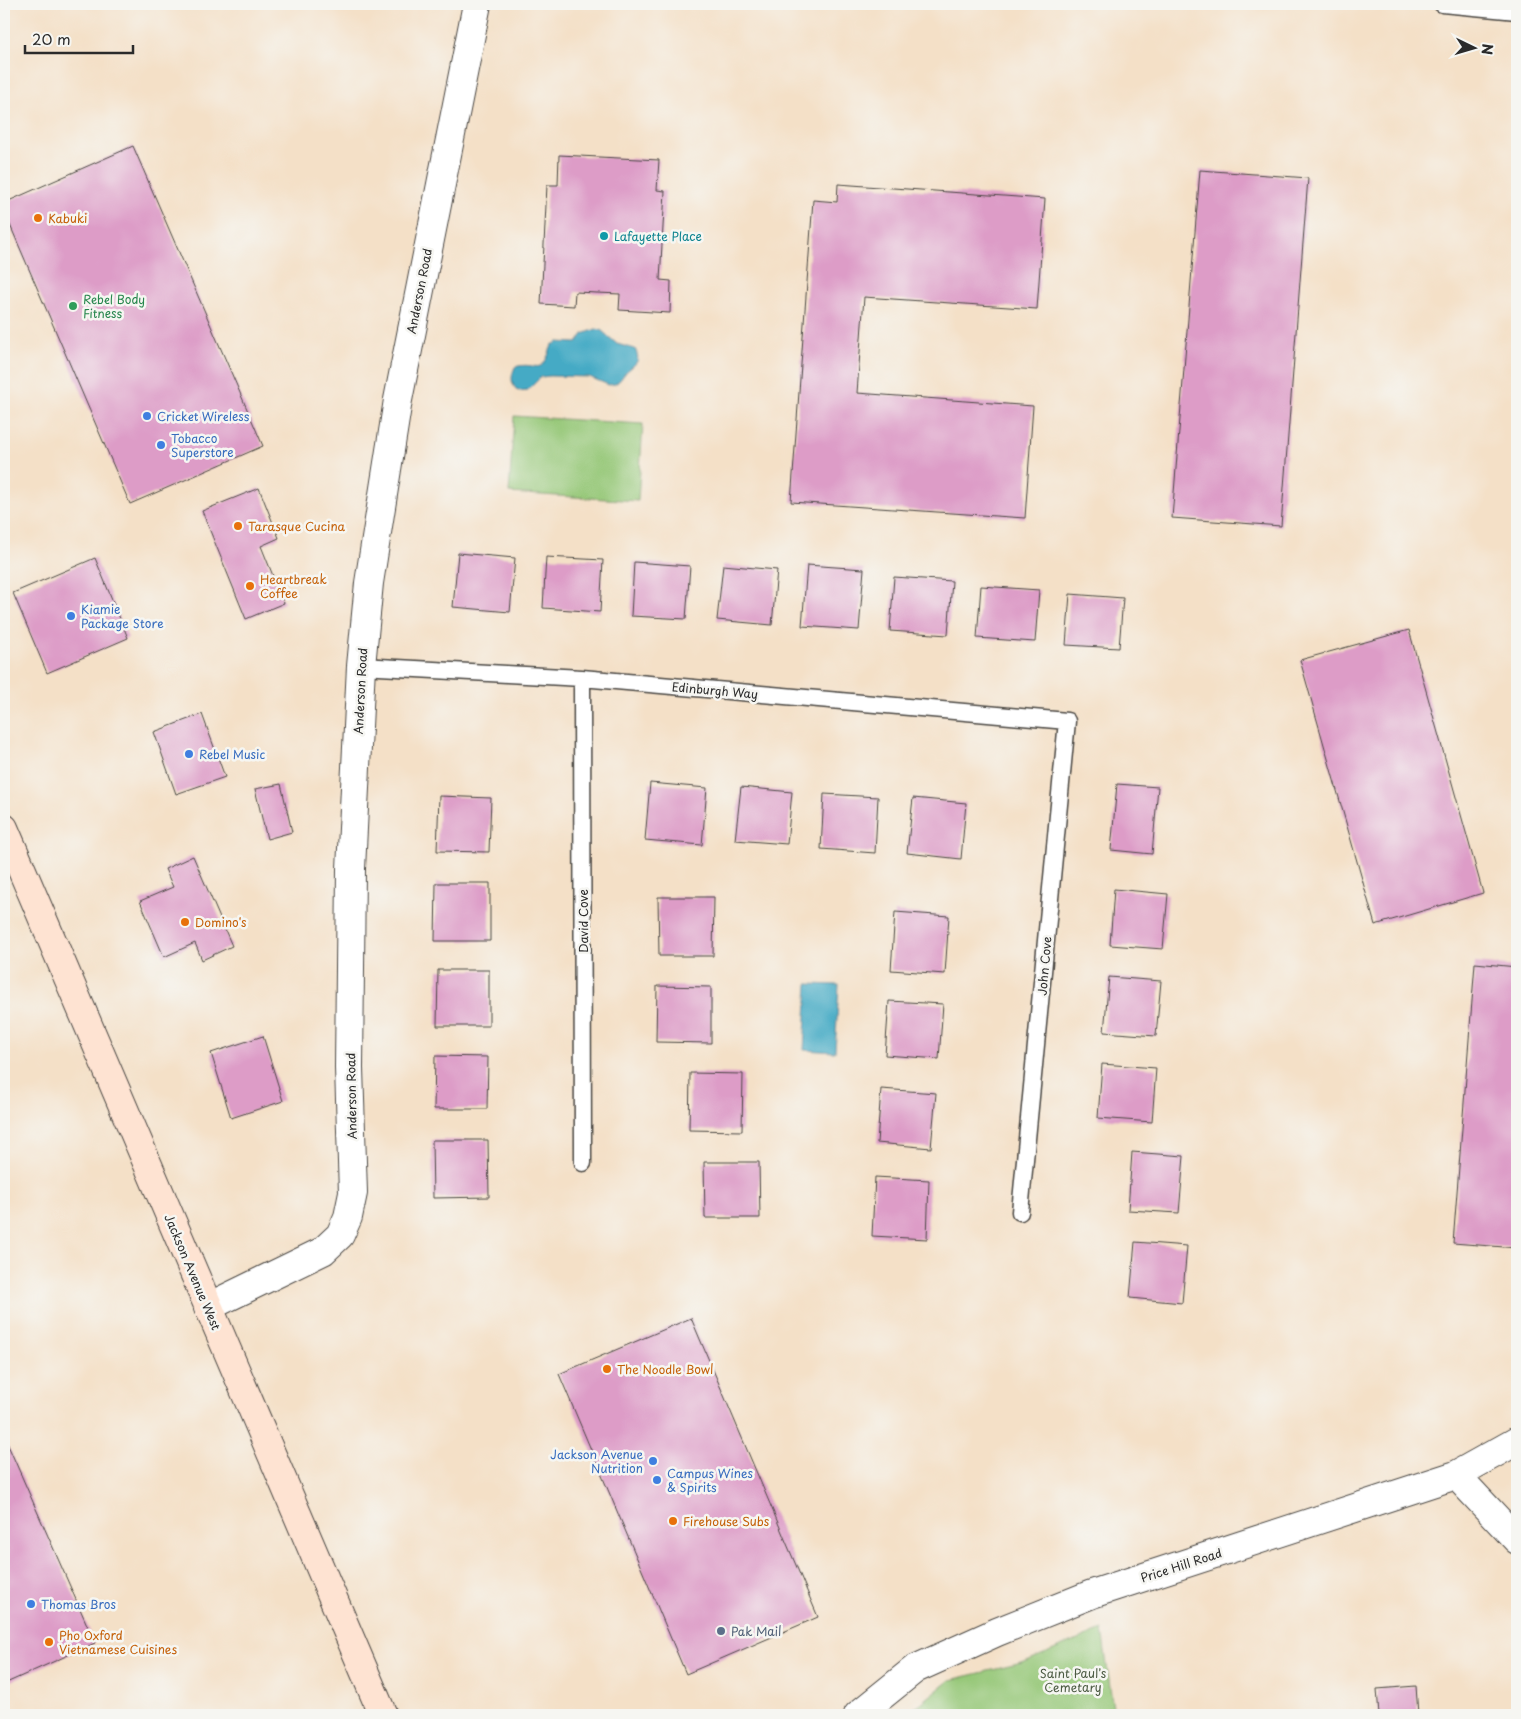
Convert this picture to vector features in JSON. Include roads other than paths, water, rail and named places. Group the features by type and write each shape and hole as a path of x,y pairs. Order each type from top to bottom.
{"main road":[{"name":"Jackson Avenue West","path":"4,828 383,1715"}],"street":[{"name":"Anderson Road","path":"208,1307 323,1251 340,1235 348,1217 353,1193 349,1068 351,869 361,666 369,583 398,400 477,4"},
{"name":"Price Hill Road","path":"858,1715 916,1669 997,1632 1092,1594 1456,1475 1517,1441"},
{"path":"1456,1475 1517,1540"}],"lane":[{"path":"1442,4 1517,11"},
{"name":"Edinburgh Way","path":"361,666 582,678 1068,721"},
{"name":"David Cove","path":"582,678 584,1163"},
{"name":"John Cove","path":"1020,1212 1068,721"}],"water":[{"path":"596,329 601,330 617,344 635,349 637,354 636,363 617,383 609,385 589,377 550,376 541,377 528,390 518,391 515,388 512,380 515,367 541,365 548,356 552,345 558,342 577,343 583,334"},
{"path":"808,984 839,985 835,1052 804,1050"}],"place":[{"name":"Kabuki","path":"38,218"},
{"name":"Lafayette Place","path":"604,236"},
{"name":"Rebel Body Fitness","path":"73,306"},
{"name":"Cricket Wireless","path":"147,416"},
{"name":"Tobacco Superstore","path":"161,445"},
{"name":"Tarasque Cucina","path":"238,526"},
{"name":"Heartbreak Coffee","path":"250,586"},
{"name":"Kiamie Package Store","path":"71,616"},
{"name":"Rebel Music","path":"189,754"},
{"name":"Domino's","path":"185,922"},
{"name":"The Noodle Bowl","path":"607,1369"},
{"name":"Jackson Avenue Nutrition","path":"653,1461"},
{"name":"Campus Wines & Spirits","path":"657,1480"},
{"name":"Firehouse Subs","path":"673,1521"},
{"name":"Thomas Bros","path":"31,1604"},
{"name":"Pak Mail","path":"721,1631"},
{"name":"Pho Oxford Vietnamese Cuisines","path":"49,1642"}],"park label":[{"name":"Saint Paul's Cemetary","path":"1073,1680"}]}
